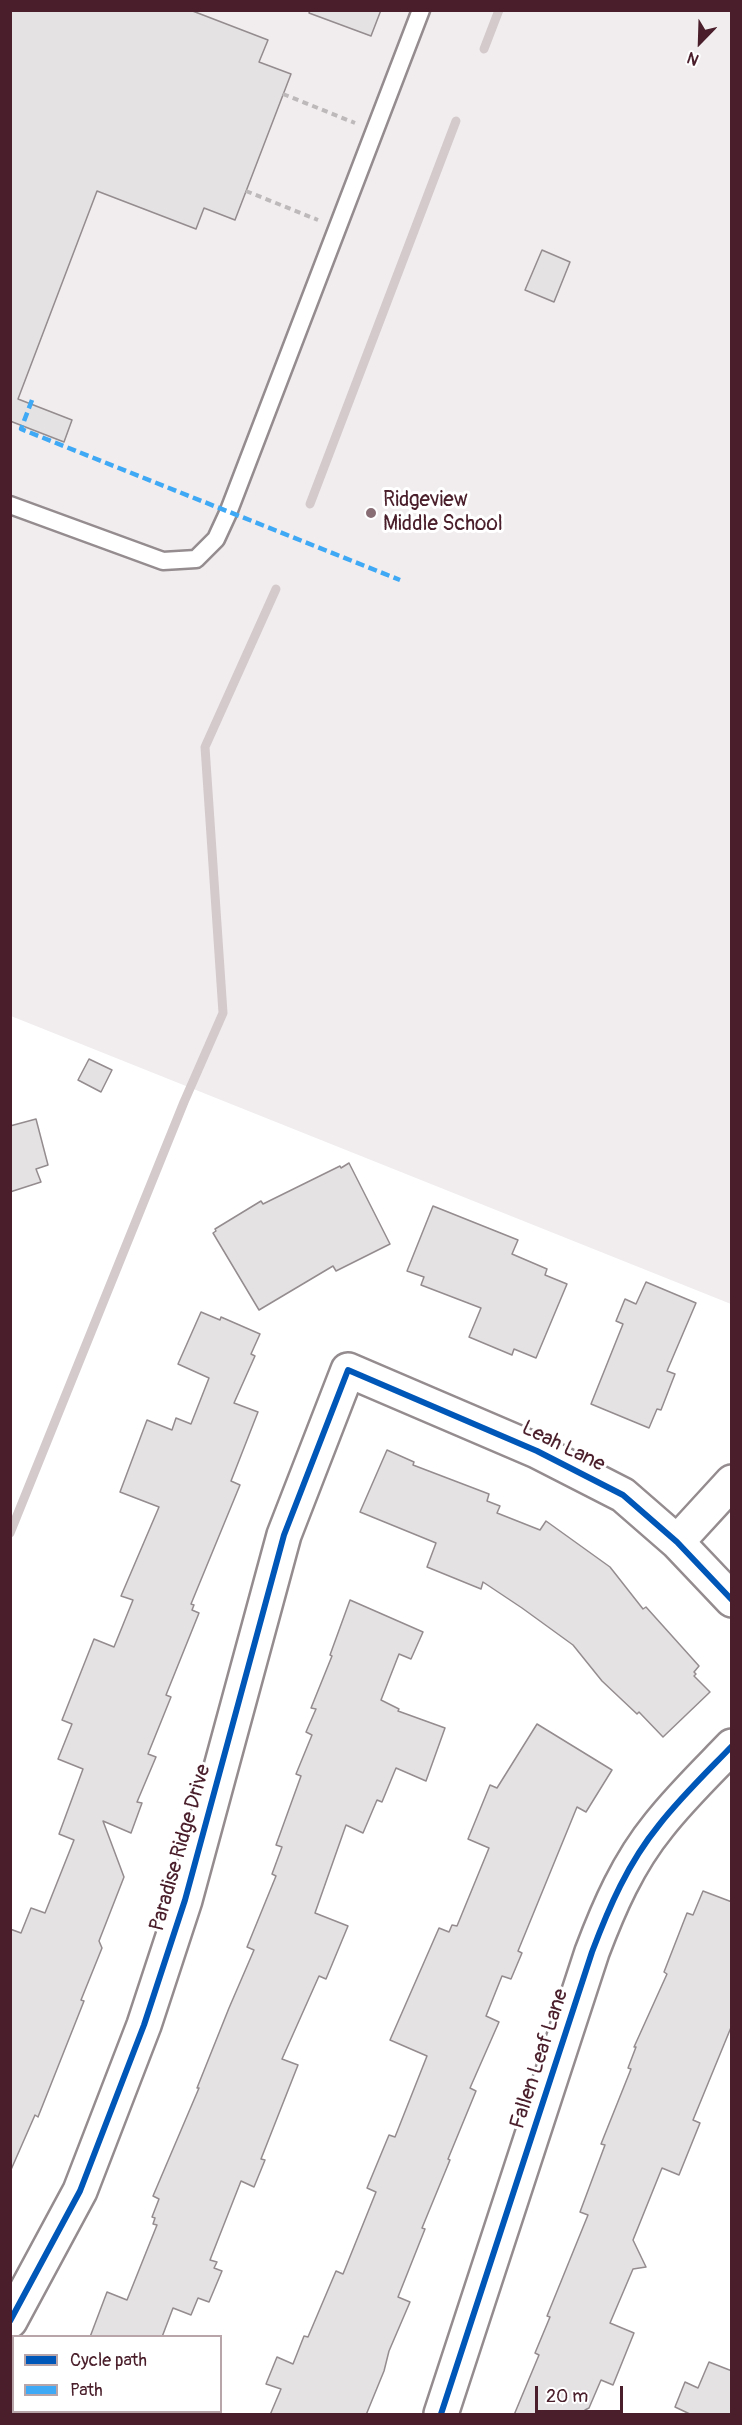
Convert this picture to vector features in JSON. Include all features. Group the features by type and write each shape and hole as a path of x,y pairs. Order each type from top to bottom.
{"street":[{"name":"Leah Lane","path":"348,1370 537,1451 623,1495 677,1542 732,1600"},
{"name":"Paradise Ridge Drive","path":"10,2321 80,2191 144,2025 185,1900 284,1535 348,1370"},
{"path":"677,1542 732,1482"},
{"name":"Fallen Leaf Lane","path":"441,2415 609,1905 631,1865 658,1825 732,1746"}],"lane":[{"path":"10,505 163,561 196,559 216,539 421,10"}],"path":[{"path":"283,94 374,131"},
{"path":"246,191 337,228"}],"shaded area":[{"name":"Ridgeview Middle School","path":"10,11 731,11 731,1304 11,1016"}],"building":[{"path":"10,10 190,10 268,40 259,62 291,74 235,220 204,208 196,229 97,191 18,399 72,420 64,442 10,421"},
{"path":"310,10 381,10 371,36 309,13"},
{"path":"542,250 570,262 554,302 525,290"},
{"path":"89,1059 112,1070 101,1092 78,1080"},
{"path":"36,1119 48,1165 36,1169 41,1182 10,1192 10,1126"},
{"path":"349,1163 390,1244 336,1271 333,1266 259,1310 213,1233 215,1229 261,1201 263,1204"},
{"path":"433,1206 518,1240 512,1254 547,1269 545,1275 567,1284 536,1358 514,1349 512,1355 469,1337 481,1308 421,1285 424,1277 407,1271"},
{"path":"646,1282 696,1303 667,1371 675,1374 661,1410 657,1409 649,1428 591,1404 623,1324 616,1321 625,1299 636,1304"},
{"path":"201,1312 220,1320 221,1317 260,1334 251,1354 255,1356 234,1403 258,1412 231,1481 240,1485 191,1604 194,1605 192,1610 199,1613 166,1695 171,1697 148,1754 156,1757 137,1802 142,1803 131,1833 103,1821 124,1877 99,1941 102,1948 81,2000 84,2001 38,2117 35,2115 10,2172 10,1929 21,1933 31,1908 45,1913 74,1840 59,1834 83,1769 58,1759 72,1724 62,1720 94,1639 114,1647 133,1600 121,1596 159,1507 120,1492 147,1420 172,1430 176,1418 191,1424 209,1378 178,1364"},
{"path":"387,1450 414,1462 413,1465 489,1494 487,1501 500,1506 497,1513 540,1530 546,1521 610,1567 643,1609 646,1607 699,1666 694,1676 710,1692 663,1737 639,1712 637,1714 602,1681 573,1645 522,1608 483,1582 481,1589 427,1567 436,1543 360,1512"},
{"path":"350,1600 423,1632 411,1659 399,1654 381,1700 399,1709 398,1711 445,1728 426,1781 396,1768 382,1802 377,1800 363,1833 346,1825 315,1913 348,1926 326,1979 319,1976 282,2059 298,2065 261,2159 265,2160 254,2187 241,2181 210,2260 217,2262 214,2268 222,2271 209,2302 198,2298 191,2315 173,2308 163,2335 91,2335 107,2292 127,2300 157,2225 153,2224 155,2218 152,2217 159,2199 153,2196 254,1950 247,1947 276,1876 272,1874 282,1847 276,1845 301,1776 296,1774 312,1735 306,1732 316,1709 311,1708 332,1656 330,1655"},
{"path":"537,1724 612,1770 586,1812 577,1807 518,1951 522,1953 511,1979 502,1976 486,2016 499,2022 470,2088 476,2091 448,2159 450,2160 422,2228 425,2229 398,2297 410,2302 389,2351 384,2371 366,2415 270,2415 281,2389 266,2384 277,2357 293,2364 304,2336 308,2337 336,2271 343,2274 376,2192 367,2188 389,2135 395,2137 427,2056 390,2040 439,1928 449,1932 452,1925 457,1926 489,1848 468,1839 490,1785 497,1788"},
{"path":"703,1891 732,1902 732,2025 693,2120 700,2123 679,2175 662,2168 633,2240 646,2267 633,2269 610,2323 634,2333 613,2385 601,2380 589,2408 583,2415 514,2415 539,2355 535,2353 550,2317 547,2316 588,2215 580,2212 605,2145 601,2144 631,2069 628,2068 636,2047 634,2047 667,1974 664,1972 687,1913 693,1915"},
{"path":"709,2362 732,2371 732,2415 692,2415 675,2407 685,2382 698,2388"}],"waterway":[{"path":"484,49 499,10"},
{"path":"310,504 456,121"},
{"path":"10,1533 184,1102 223,1013 205,747 276,589"}],"marked path":[{"path":"32,400 21,429 400,580"}],"cycle path":[{"path":"10,2321 80,2191 144,2025 185,1900 284,1535 348,1370 537,1451 623,1495 677,1542 732,1600"},
{"path":"441,2414 592,1952 605,1919 629,1870 659,1825 732,1746"}],"place":[{"name":"Ridgeview Middle School","path":"371,513"}]}
